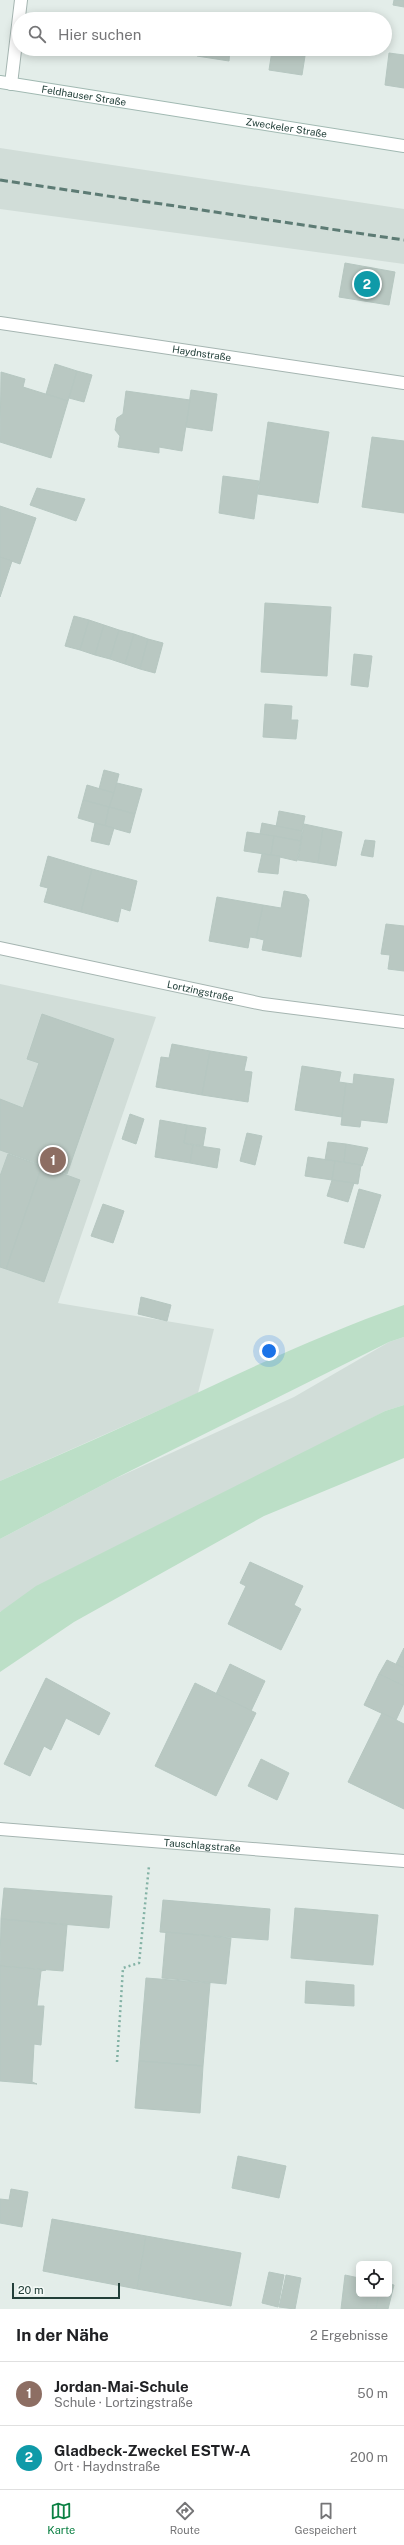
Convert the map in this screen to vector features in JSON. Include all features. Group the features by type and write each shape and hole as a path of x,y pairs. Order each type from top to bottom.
{"street":[{"path":"19,12 21,0"},
{"path":"6,83 12,50"},
{"name":"Feldhauser Straße","path":"6,83 168,107"},
{"name":"Zweckeler Straße","path":"168,107 404,146"},
{"name":"Haydnstraße","path":"0,323 404,383"},
{"name":"Lortzingstraße","path":"0,948 263,1004 404,1022"},
{"name":"Tauschlagstraße","path":"0,1829 404,1861"}],"path":[{"path":"117,2062 123,1968 139,1963 151,1840"}],"shaded area":[{"path":"0,148 404,209 404,264 0,209"},
{"path":"0,984 156,1017 58,1303 214,1329 198,1393 0,1481"},
{"path":"404,1337 404,1405 385,1411 0,1612 0,1539 112,1480 294,1397 389,1342"}],"green space":[{"path":"404,1305 404,1337 389,1342 112,1480 0,1539 0,1481 299,1346"},
{"path":"404,1405 404,1458 264,1516 74,1622 0,1672 0,1612 36,1586 385,1411"}],"building":[{"path":"394,0 404,0 404,7 393,5"},
{"path":"392,53 404,55 404,88 385,85 389,56 392,56"},
{"path":"197,56 229,56 229,61"},
{"path":"271,56 305,56 302,75 269,70"},
{"path":"345,263 395,272 389,305 339,297"},
{"path":"55,364 77,371 68,401 46,394"},
{"path":"77,371 92,375 84,402 69,398"},
{"path":"1,372 25,379 23,387 68,401 51,458 0,442"},
{"path":"191,390 217,394 212,431 186,427"},
{"path":"126,391 190,400 182,451 159,447 159,453 118,447 120,436 115,430 117,418 123,414"},
{"path":"268,422 329,432 318,503 258,494"},
{"path":"372,437 404,441 404,513 362,507"},
{"path":"223,476 259,481 254,519 219,513"},
{"path":"37,488 85,499 76,521 30,505"},
{"path":"0,506 36,518 20,564 0,557"},
{"path":"0,557 12,561 0,597"},
{"path":"265,603 331,607 327,676 261,672"},
{"path":"74,616 89,620 80,650 65,646"},
{"path":"89,620 104,625 95,655 80,650"},
{"path":"104,625 119,630 110,659 95,655"},
{"path":"119,630 134,634 125,664 110,659"},
{"path":"134,634 148,639 140,669 125,664"},
{"path":"148,639 163,643 155,673 140,669"},
{"path":"354,654 372,656 368,687 351,685"},
{"path":"265,704 292,706 291,720 298,720 296,739 263,737"},
{"path":"104,770 119,774 114,793 99,789"},
{"path":"117,783 142,789 135,814 109,807"},
{"path":"87,785 114,793 109,807 83,800"},
{"path":"83,800 109,807 105,826 78,818"},
{"path":"109,807 135,814 130,833 105,826"},
{"path":"279,811 305,816 302,831 276,827"},
{"path":"95,823 114,828 109,845 91,841"},
{"path":"262,823 302,831 301,841 260,834"},
{"path":"304,824 323,828 318,863 298,860"},
{"path":"323,828 342,832 336,866 318,863"},
{"path":"247,832 274,836 271,855 244,851"},
{"path":"274,836 301,841 297,861 271,855"},
{"path":"365,840 375,841 373,857 361,855"},
{"path":"262,854 280,856 278,874 258,872"},
{"path":"48,856 92,869 81,912 44,902 48,888 40,886"},
{"path":"92,869 137,881 130,911 121,908 118,922 81,912"},
{"path":"284,891 306,895 309,900 301,957 262,950 264,940 256,938 263,905 281,908"},
{"path":"217,897 263,905 256,938 250,937 248,948 209,941"},
{"path":"386,924 404,926 404,971 388,969 390,955 381,954"},
{"path":"42,1014 114,1039 67,1174 0,1150 0,1099 23,1108 39,1063 27,1059"},
{"path":"172,1044 210,1051 202,1095 156,1087 161,1057 169,1058"},
{"path":"210,1051 247,1057 244,1071 252,1072 248,1102 202,1095"},
{"path":"302,1066 341,1072 339,1082 346,1083 342,1117 295,1110"},
{"path":"354,1074 394,1079 387,1123 361,1120 360,1127 341,1125 346,1083 353,1084"},
{"path":"130,1114 144,1119 136,1144 122,1139"},
{"path":"160,1120 187,1125 184,1143 193,1145 190,1163 155,1157"},
{"path":"187,1125 206,1128 203,1146 184,1143"},
{"path":"247,1133 262,1136 255,1165 240,1161"},
{"path":"328,1142 346,1144 344,1162 325,1160"},
{"path":"346,1144 368,1148 362,1166 344,1162"},
{"path":"193,1145 220,1149 217,1168 190,1163"},
{"path":"8,1154 42,1166 6,1269 0,1267 0,1176"},
{"path":"308,1157 335,1161 332,1180 305,1176"},
{"path":"335,1161 361,1165 358,1184 332,1180"},
{"path":"42,1166 80,1180 44,1282 6,1269"},
{"path":"332,1180 354,1183 348,1202 327,1196"},
{"path":"359,1189 381,1195 364,1248 344,1243"},
{"path":"103,1204 124,1211 113,1243 91,1236"},
{"path":"141,1297 171,1305 167,1321 138,1314"},
{"path":"250,1562 303,1586 294,1605 301,1609 281,1650 228,1624 246,1586 240,1583"},
{"path":"404,1648 404,1668 396,1664"},
{"path":"387,1660 404,1668 404,1686 379,1674"},
{"path":"230,1664 265,1681 251,1711 216,1694"},
{"path":"379,1674 404,1686 404,1703 396,1720 364,1705"},
{"path":"46,1678 110,1713 99,1735 66,1718 51,1750 44,1746 30,1776 4,1764"},
{"path":"195,1683 256,1713 216,1796 155,1766"},
{"path":"382,1713 404,1724 404,1809 348,1782"},
{"path":"261,1759 289,1773 277,1800 248,1786"},
{"path":"4,1888 112,1896 109,1928 1,1919"},
{"path":"163,1900 270,1909 268,1940 160,1932"},
{"path":"295,1908 378,1915 373,1965 291,1958"},
{"path":"1,1919 67,1925 63,1971 0,1966"},
{"path":"166,1932 231,1938 226,1984 162,1978"},
{"path":"0,1966 46,1970 41,1971 37,2006 44,2006 41,2045 34,2044 32,2082 37,2084 0,2081"},
{"path":"146,1978 210,1983 203,2066 139,2061"},
{"path":"306,1981 354,1985 354,2006 305,2003"},
{"path":"139,2061 203,2066 200,2113 135,2108"},
{"path":"238,2156 286,2166 279,2198 232,2188"},
{"path":"11,2189 28,2192 22,2227 0,2223 0,2199 9,2200"},
{"path":"52,2219 146,2236 137,2289 43,2271"},
{"path":"146,2236 241,2253 231,2306 137,2289"},
{"path":"269,2272 284,2275 278,2307 262,2303"},
{"path":"286,2275 301,2278 295,2309 279,2307"},
{"path":"345,2275 356,2277 356,2297 378,2297 376,2309 341,2309"},
{"path":"378,2297 391,2297 388,2309 376,2309"}],"railway":[{"path":"0,180 404,240"}],"place":[{"name":"Gladbeck-Zweckel ESTW-A","path":"367,284"},
{"name":"Jordan-Mai-Schule","path":"53,1160"}]}
